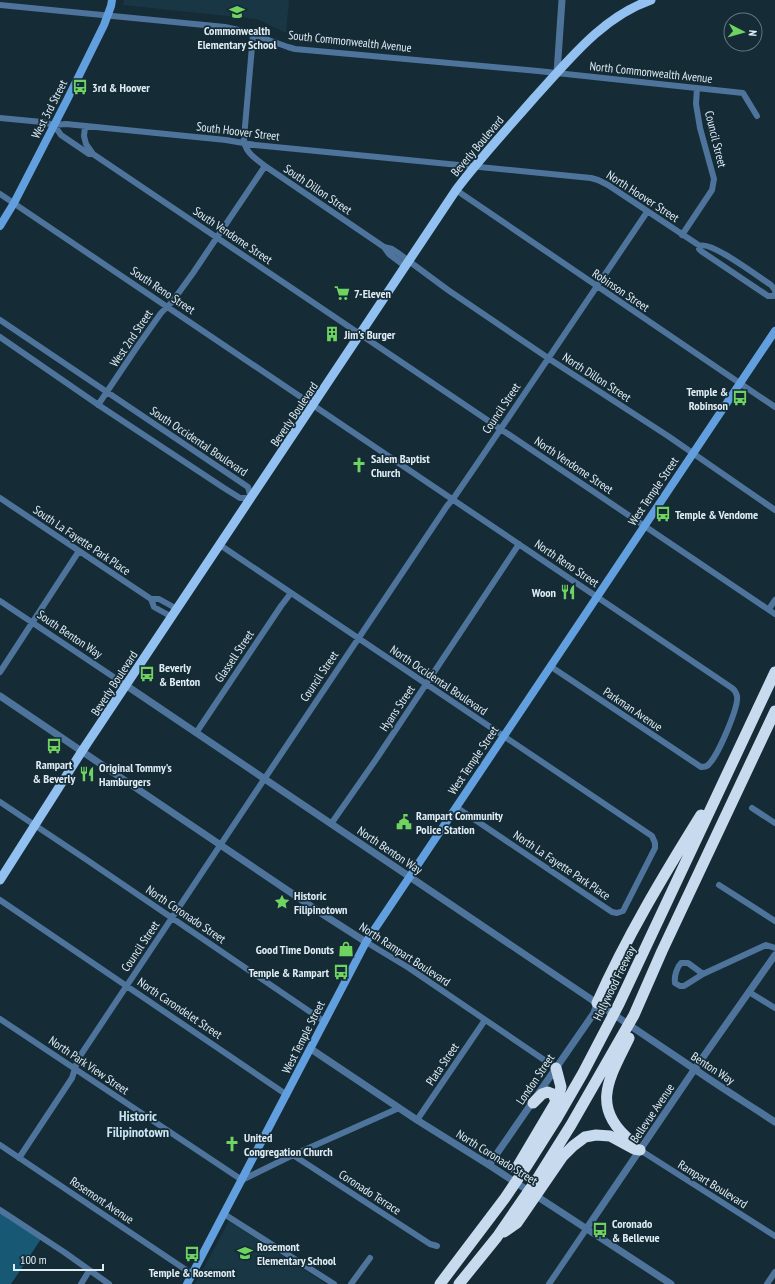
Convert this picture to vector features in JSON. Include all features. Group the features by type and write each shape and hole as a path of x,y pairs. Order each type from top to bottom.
{"highway":[{"name":"Hollywood Freeway","path":"523,1165 571,1095 607,1028 775,672"},
{"path":"543,1179 634,1016 662,951 775,711"},
{"path":"600,1006 616,961 729,770"},
{"path":"634,1016 630,1036 609,1079 606,1096 609,1112 615,1125 638,1146 640,1150"},
{"path":"440,1284 463,1254 523,1165 560,1093 561,1087 556,1068"},
{"path":"533,1103 542,1094 548,1092 553,1094 555,1097 555,1104"},
{"path":"459,1284 497,1237 517,1223 522,1208 543,1179 573,1146 585,1137 596,1135 610,1136 634,1149 640,1150"}],"main road":[{"name":"West 3rd Street","path":"0,226 14,203 54,125 108,15 112,0"},
{"name":"Beverly Boulevard","path":"0,880 82,751 127,686 456,190 474,166 557,73 610,21 630,8 646,1"},
{"name":"West Temple Street","path":"187,1284 366,942 596,596 775,331"}],"street":[{"path":"557,73 562,0"},
{"name":"South Commonwealth Avenue","path":"0,5 225,27 243,31 295,49 557,73"},
{"path":"244,144 253,35"},
{"name":"North Commonwealth Avenue","path":"557,73 744,93 757,116"},
{"name":"Council Street","path":"682,235 712,190 714,179 700,128 696,104 697,88"},
{"name":"South Hoover Street","path":"0,118 42,122 54,125 66,124 226,140 244,144 474,166"},
{"name":"South Vendome Street","path":"54,125 61,135 89,154 93,154 361,334"},
{"path":"85,127 84,136 86,144 93,154"},
{"name":"South Dillon Street","path":"244,144 248,153 265,166 384,247 392,249 407,263"},
{"name":"West 2nd Street","path":"98,405 108,393 137,347 193,273 265,166"},
{"name":"North Hoover Street","path":"474,166 598,180 700,246 702,244 707,245 720,251 771,285 775,290"},
{"name":"Robinson Street","path":"456,190 775,407"},
{"name":"South Reno Street","path":"0,194 168,306 313,406"},
{"name":"Council Street","path":"19,1158 72,1078 78,1059 263,778 647,212"},
{"name":"North Hoover Street","path":"700,246 699,249 701,251 768,296 771,297 775,293"},
{"name":"North Dillon Street","path":"407,263 693,453 775,510"},
{"name":"South Occidental Boulevard","path":"0,320 248,487 251,498 240,498 98,405 0,337"},
{"name":"North Vendome Street","path":"361,334 775,614"},
{"name":"North Reno Street","path":"313,406 453,499 735,691 737,699 726,735 717,753 710,763 704,767"},
{"name":"South La Fayette Park Place","path":"0,498 151,599 160,599 174,613"},
{"name":"Hyans Street","path":"331,824 519,544"},
{"name":"North Occidental Boulevard","path":"220,545 652,836 655,848 623,911 617,913"},
{"path":"0,672 79,551"},
{"name":"Glassell Street","path":"196,733 291,593"},
{"name":"South La Fayette Park Place","path":"151,599 154,607 174,613"},
{"path":"769,609 775,600"},
{"name":"South Benton Way","path":"0,601 127,686"},
{"name":"Parkman Avenue","path":"550,666 698,766 704,767"},
{"name":"North Benton Way","path":"127,686 409,876 501,940 640,1032"},
{"name":"North Rampart Boulevard","path":"0,696 327,917 556,1068"},
{"name":"North Coronado Street","path":"0,802 325,1022"},
{"name":"North La Fayette Park Place","path":"456,807 612,912 617,913"},
{"path":"752,808 775,823"},
{"path":"719,885 775,921"},
{"name":"North Carondelet Street","path":"0,900 287,1095"},
{"path":"704,974 688,963 681,962 675,982 680,986 684,986 704,974 766,945 775,948"},
{"name":"Bellevue Avenue","path":"549,1284 694,1070 775,955"},
{"path":"749,992 775,1008"},
{"name":"London Street","path":"489,1165 600,1006"},
{"name":"North Park View Street","path":"0,1019 242,1180"},
{"name":"Plata Street","path":"417,1120 485,1020"},
{"name":"Benton Way","path":"640,1032 694,1070 775,1122"},
{"name":"North Coronado Street","path":"311,1049 417,1120 587,1228 671,1284"},
{"path":"242,1180 293,1155 399,1108"},
{"name":"Rosemont Avenue","path":"0,1145 192,1274"},
{"name":"Rampart Boulevard","path":"640,1150 775,1236"},
{"name":"Coronado Terrace","path":"293,1155 430,1244 437,1246"},
{"path":"0,1210 64,1252 108,1284"},
{"path":"224,1214 334,1284"},
{"path":"351,1284 370,1258"},
{"path":"81,1284 89,1271"},
{"path":"766,1284 775,1272"}],"shaded area":[{"name":"Commonwealth Elementary School","path":"124,0 289,0 286,33 257,19 123,5"},
{"path":"0,1212 41,1239 11,1284 0,1284"},
{"name":"Rosemont Elementary School","path":"229,1221 326,1284 195,1284"}],"place":[{"name":"Commonwealth Elementary School","path":"237,12"},
{"name":"3rd & Hoover","path":"80,87"},
{"name":"7-Eleven","path":"342,293"},
{"name":"Jim's Burger","path":"332,334"},
{"name":"Temple & Robinson","path":"740,398"},
{"name":"Salem Baptist Church","path":"359,465"},
{"name":"Temple & Vendome","path":"663,514"},
{"name":"Woon","path":"568,592"},
{"name":"Beverly & Benton","path":"147,674"},
{"name":"Rampart & Beverly","path":"54,746"},
{"name":"Original Tommy's Hamburgers","path":"87,774"},
{"name":"Rampart Community Police Station","path":"404,822"},
{"name":"Historic Filipinotown","path":"282,902"},
{"name":"Good Time Donuts","path":"346,949"},
{"name":"Temple & Rampart","path":"341,972"},
{"name":"United Congregation Church","path":"232,1144"},
{"name":"Coronado & Bellevue","path":"600,1230"},
{"name":"Rosemont Elementary School","path":"245,1253"},
{"name":"Temple & Rosemont","path":"192,1254"}],"district":[{"name":"Historic Filipinotown","path":"138,1124"}]}
